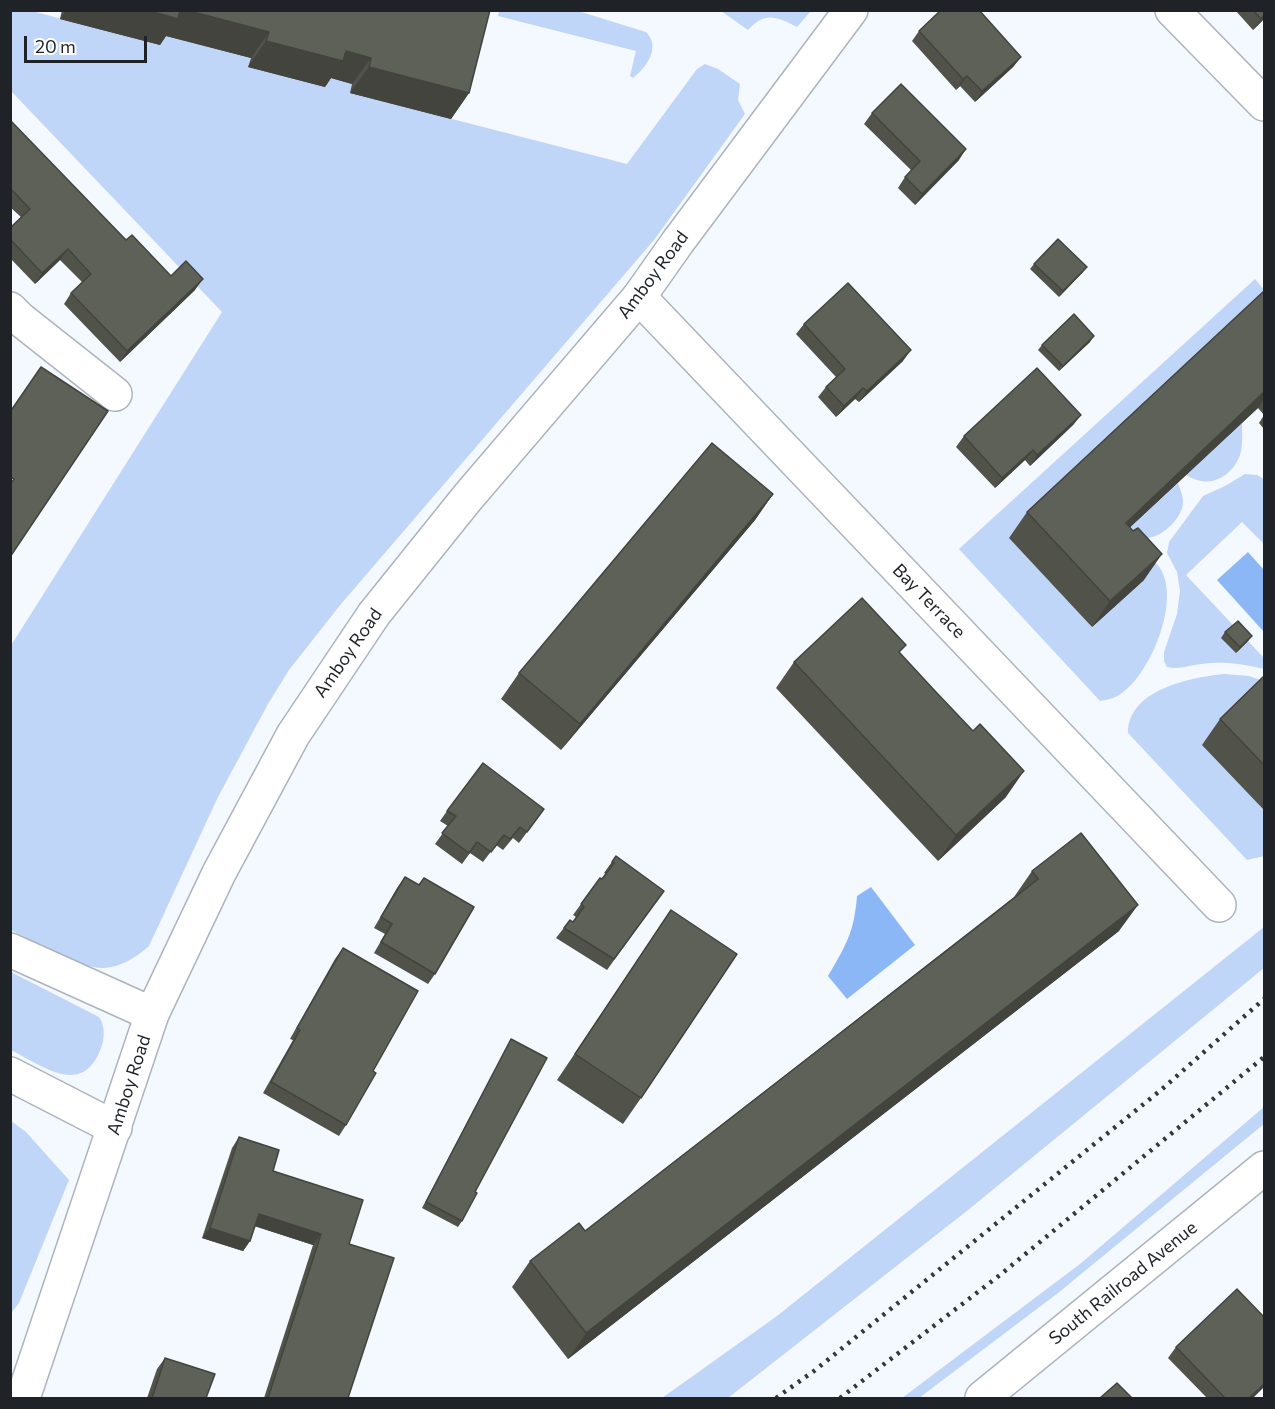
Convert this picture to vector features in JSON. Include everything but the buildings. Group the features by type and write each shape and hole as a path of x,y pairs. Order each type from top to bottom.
{"street":[{"name":"Amboy Road","path":"22,1398 152,1014 219,873 293,735 374,614 468,497 639,297 851,10"},
{"path":"1172,10 1264,104"},
{"name":"Bay Terrace","path":"639,297 1219,905"},
{"path":"14,320 115,394"},
{"path":"10,950 152,1014"},
{"path":"10,1074 115,1128"},
{"name":"South Railroad Avenue","path":"982,1398 1264,1168"}],"shaded area":[{"path":"11,11 32,11 159,45 162,35 251,58 248,67 325,87 328,77 352,84 351,93 627,164 697,69 705,64 718,69 740,84 738,100 745,114 654,240 341,604 289,670 218,797 149,946 128,961 104,968 70,959 11,930 10,647 222,312 11,91"},
{"path":"499,11 578,11 646,32 652,44 652,50 647,63 633,78 630,76 636,51 498,16"},
{"path":"721,11 811,11 797,27 777,19 766,18 748,30"},
{"path":"1255,279 1264,290 1264,321 1009,538 1150,558 1161,570 1166,587 1166,606 1155,648 1134,682 1117,696 1100,701 959,549"},
{"path":"1242,422 1241,451 1231,470 1224,476 1210,481 1194,479 1186,475"},
{"path":"1245,474 1257,475 1264,479 1264,544 1242,522 1186,575 1264,658 1264,669 1225,663 1167,667 1164,652 1177,614 1180,591 1177,572 1167,553 1169,542 1203,496"},
{"path":"1178,483 1183,502 1182,507 1177,518 1168,528 1149,538 1119,538"},
{"path":"1225,674 1249,676 1264,681 1264,856 1247,860 1128,733 1131,718 1150,696 1180,682"},
{"path":"1264,927 1264,968 968,1210 728,1398 662,1398 777,1316"},
{"path":"11,972 99,1017 104,1036 101,1048 93,1063 84,1072 73,1075 61,1074 48,1070 11,1050"},
{"path":"1264,1107 1264,1124 1058,1293 919,1398 902,1398 1080,1264"},
{"path":"11,1121 26,1132 69,1180 19,1303 11,1313"}],"water":[{"path":"1248,552 1264,570 1264,632 1217,580"},
{"path":"871,887 915,945 847,999 828,976 848,938 854,920 857,896"}],"railway":[{"path":"776,1398 814,1371 1161,1090 1264,999"},
{"path":"840,1398 1000,1275 1264,1057"}]}
